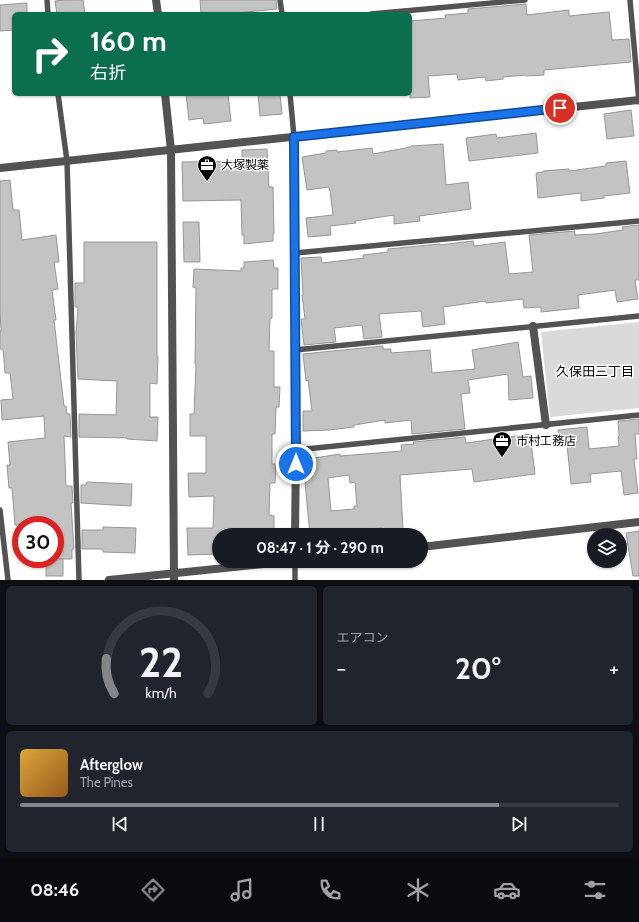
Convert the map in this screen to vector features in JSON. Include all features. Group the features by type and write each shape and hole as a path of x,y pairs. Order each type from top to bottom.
{"street":[{"path":"156,0 158,12"},
{"path":"165,96 171,150 174,577"},
{"path":"0,168 639,101"},
{"path":"294,137 295,528"},
{"path":"533,326 546,425"},
{"path":"428,546 639,522"},
{"path":"109,580 174,577 242,568"}],"lane":[{"path":"47,0 48,12"},
{"path":"280,0 282,12"},
{"path":"393,12 524,0"},
{"path":"630,0 639,101"},
{"path":"58,96 67,161 79,580"},
{"path":"290,96 294,137"},
{"path":"295,253 639,221"},
{"path":"295,350 639,316"},
{"path":"296,450 639,415"},
{"path":"0,510 8,580"},
{"path":"294,568 295,580"}],"shaded area":[{"path":"639,322 639,408 550,417 541,332"}],"building":[{"path":"83,0 85,12 57,12 55,1"},
{"path":"200,0 276,0 277,9 246,12 201,12"},
{"path":"27,3 27,12 12,12 12,30 0,31 0,5"},
{"path":"526,4 527,15 569,10 569,16 609,12 612,40 629,39 631,62 544,70 544,75 503,77 503,79 486,81 485,77 458,80 457,74 428,76 430,97 410,98 410,96 412,96 412,21 446,18 445,15 468,13 468,9"},
{"path":"186,96 228,96 231,121 204,124 203,118 189,120"},
{"path":"258,96 280,96 282,114 260,116"},
{"path":"631,110 634,136 607,139 604,114"},
{"path":"536,133 538,153 469,161 466,138 496,134 497,138"},
{"path":"443,144 446,185 468,182 471,209 419,216 420,221 394,224 394,215 355,221 356,223 330,226 331,235 308,237 306,218 333,215 329,187 307,190 302,157 326,153 326,151 337,150 337,152 372,148 373,154 411,146"},
{"path":"267,149 269,187 273,187 273,241 244,244 244,235 242,235 241,200 183,201 182,162 242,161 242,150"},
{"path":"626,161 630,193 604,196 604,198 581,201 581,193 538,198 536,173 569,169 569,171 606,166 606,163"},
{"path":"10,180 13,210 19,210 22,240 56,235 59,262 54,262 58,289 52,290 64,406 66,406 67,414 70,414 71,437 64,436 66,486 72,486 73,503 71,503 74,549 72,549 72,559 64,559 64,516 14,516 12,488 9,488 7,465 10,465 8,442 45,438 44,416 2,420 1,400 13,399 10,373 5,373 3,349 0,349 0,181"},
{"path":"183,222 199,222 200,262 184,262"},
{"path":"639,225 639,280 635,280 638,299 617,302 615,290 578,295 579,308 541,312 541,307 524,308 523,299 486,303 486,301 443,307 445,324 423,327 421,311 379,314 382,337 364,339 362,325 334,328 336,342 304,345 301,319 305,319 302,295 301,258 321,257 322,263 364,258 363,255 388,252 388,249 473,241 474,246 505,242 509,274 533,272 529,235 575,231 575,235 595,234 623,230 622,227"},
{"path":"84,242 157,242 157,384 150,383 150,417 158,417 157,441 127,438 79,437 79,414 116,415 117,381 78,379 76,333 78,307 75,307 75,283 84,283"},
{"path":"273,260 274,268 278,268 278,289 272,289 272,318 270,318 269,351 274,351 274,387 280,387 279,407 276,407 275,434 272,434 272,464 276,464 275,483 270,483 269,515 274,516 274,528 213,528 214,496 189,497 188,473 206,473 206,436 190,436 190,414 194,414 196,364 196,288 193,287 194,269 241,271 241,268 244,268 244,262"},
{"path":"518,342 523,377 531,376 533,398 509,400 508,374 468,380 470,393 461,394 465,429 412,434 411,420 385,423 385,420 354,425 354,427 303,431 303,411 312,411 308,380 306,381 303,354 383,346 383,349 391,349 391,353 430,350 432,373 475,369 472,350"},
{"path":"639,419 639,434 635,434 637,459 634,459 638,493 624,495 621,471 590,474 591,482 571,484 567,445 560,445 558,430 587,427 589,449 619,446 618,421"},
{"path":"530,434 535,474 474,482 472,469 400,475 403,528 309,528 305,482 303,482 301,471 301,460 340,454 340,456 402,451 401,445 414,444 413,442 465,437 466,443","holes":["349,475 350,483 355,482 357,506 354,506 354,509 331,511 328,478"]},
{"path":"87,482 132,484 131,506 81,503 81,485 86,485"},
{"path":"103,527 136,528 135,553 103,552 103,549 82,549 82,530 103,530"},
{"path":"187,528 212,528 212,554 188,555"},
{"path":"639,531 639,576 633,576 627,533"},
{"path":"46,568 63,568 63,576 46,576"}],"place":[{"name":"大塚製薬","path":"207,182"},
{"name":"市村工務店","path":"502,458"}],"district":[{"name":"久保田三丁目","path":"595,371"}],"route":[{"path":"296,464 294,137 560,108"}]}
